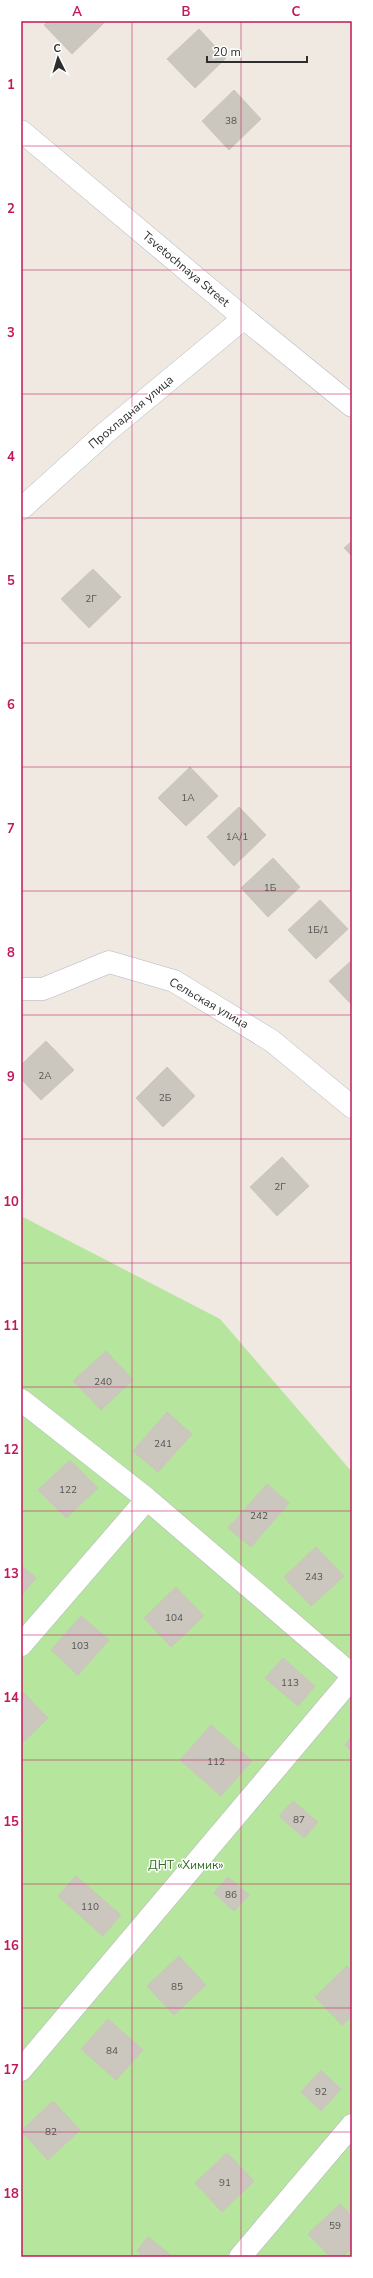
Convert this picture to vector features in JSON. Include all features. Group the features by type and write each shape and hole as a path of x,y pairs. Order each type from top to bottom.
{"street":[{"name":"Tsvetochnaya Street","path":"21,131 244,318 352,406"},
{"name":"Прохладная улица","path":"21,509 104,434 244,318"},
{"name":"Сельская улица","path":"21,989 43,989 109,962 174,981 272,1041 352,1107"},
{"path":"21,1400 147,1498 352,1676 21,2070"},
{"path":"21,1645 147,1498"},
{"path":"240,2257 352,2125"}],"green space":[{"name":"ДНТ «Химик»","path":"21,1216 220,1319 352,1472 352,2257 21,2257"}],"building":[{"path":"48,21 101,21 104,23 72,54 44,25"},
{"path":"199,29 226,58 195,88 167,59"},
{"path":"234,90 261,119 229,150 202,121"},
{"path":"352,541 352,556 344,548"},
{"path":"93,569 121,597 89,628 61,599"},
{"path":"190,767 218,796 186,826 158,798"},
{"path":"239,807 266,835 234,866 207,837"},
{"path":"273,858 300,887 268,917 241,888"},
{"path":"320,900 348,929 316,959 288,930"},
{"path":"352,960 352,1005 329,981"},
{"path":"46,1041 74,1070 41,1100 21,1079 21,1065"},
{"path":"167,1067 195,1096 163,1127 136,1098"},
{"path":"282,1157 309,1186 277,1216 250,1187"},
{"path":"106,1351 133,1380 101,1410 73,1381"},
{"path":"167,1412 192,1434 158,1472 133,1451"},
{"path":"70,1460 98,1488 66,1518 38,1490"},
{"path":"267,1484 289,1503 251,1547 228,1528"},
{"path":"316,1547 344,1576 311,1606 284,1577"},
{"path":"21,1565 36,1578 21,1596"},
{"path":"176,1587 204,1616 171,1647 144,1618"},
{"path":"81,1616 109,1640 78,1675 51,1650"},
{"path":"283,1658 315,1686 298,1706 265,1678"},
{"path":"21,1690 48,1718 21,1744"},
{"path":"211,1725 252,1761 221,1796 180,1760"},
{"path":"352,1737 352,1752 345,1745"},
{"path":"293,1801 318,1822 304,1838 279,1816"},
{"path":"76,1876 121,1915 103,1936 58,1896"},
{"path":"228,1877 249,1895 234,1911 214,1893"},
{"path":"179,1956 206,1985 174,2015 147,1986"},
{"path":"347,1966 352,1971 352,2016 342,2025 315,1997"},
{"path":"108,2019 143,2050 116,2080 81,2049"},
{"path":"321,2070 341,2089 321,2111 301,2092"},
{"path":"53,2101 80,2130 48,2160 21,2131"},
{"path":"227,2153 254,2181 222,2212 195,2183"},
{"path":"340,2204 352,2216 352,2248 342,2257 330,2257 308,2234"},
{"path":"148,2237 173,2257 144,2257 137,2251"}]}
